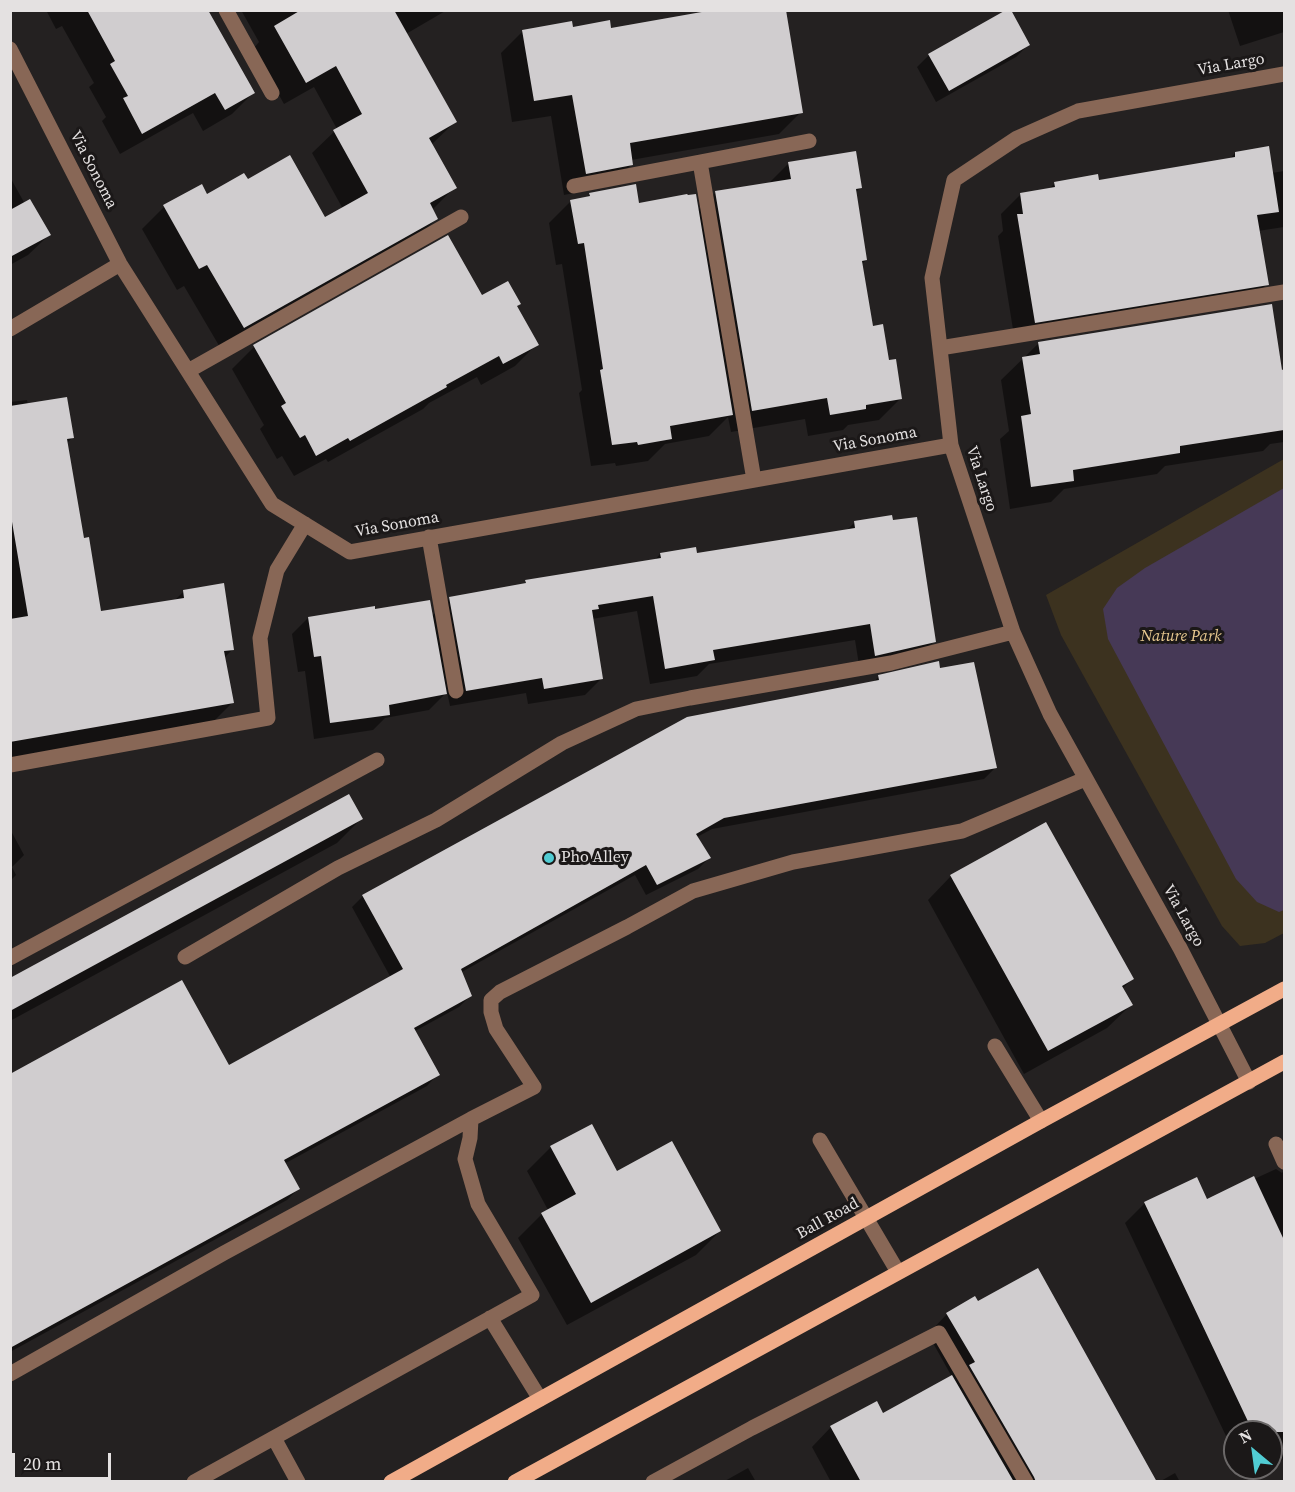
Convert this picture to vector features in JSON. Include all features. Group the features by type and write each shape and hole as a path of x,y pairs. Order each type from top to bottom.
{"main road":[{"name":"Ball Road","path":"391,1482 1284,989"},
{"path":"515,1482 1284,1062"}],"street":[{"path":"226,10 272,93"},
{"name":"Via Sonoma","path":"10,49 120,264 272,504 350,552 951,445"},
{"name":"Via Largo","path":"1249,1082 1180,948 1050,714 1013,632 951,445 932,278 954,180 1017,138 1078,111 1284,74"},
{"path":"574,186 809,141"},
{"path":"700,162 754,480"},
{"path":"188,371 461,217"},
{"path":"10,328 120,264"},
{"path":"940,348 1284,291"},
{"path":"10,765 268,718 260,638 277,570 305,524"},
{"path":"429,537 456,691"},
{"path":"185,957 338,868 436,820 562,743 636,709 891,663 1013,632"},
{"path":"10,958 377,760"},
{"path":"10,1374 224,1253 471,1119 534,1088 496,1029 491,1012 491,1000 500,992 693,891 793,862 962,831 1085,779"},
{"path":"995,1046 1041,1122"},
{"path":"195,1482 532,1295 478,1204 465,1159 470,1138 471,1119"},
{"path":"820,1140 898,1272"},
{"path":"1276,1144 1284,1162"},
{"path":"490,1318 540,1399"},
{"path":"653,1482 752,1428 939,1333 1026,1482"},
{"path":"274,1438 298,1482"}],"green space":[{"name":"Nature Park","path":"1284,459 1284,933 1265,943 1240,946 1222,926 1061,635 1046,595"}],"shaded area":[{"name":"Nature Park","path":"1284,488 1284,910 1279,912 1257,902 1236,879 1108,639 1103,609 1117,588 1145,568"}],"building":[{"path":"87,10 208,10 255,93 225,110 215,93 142,134 123,98 128,96 110,64 115,61"},
{"path":"301,10 394,10 457,122 429,138 457,188 430,203 438,219 244,328 207,265 199,269 163,205 202,184 207,194 244,173 248,179 290,155 325,217 368,193 333,130 362,114 336,66 306,83 274,26"},
{"path":"713,10 786,10 803,113 630,143 633,165 586,174 572,95 534,101 522,30 572,21 573,27 610,20 611,28"},
{"path":"1006,10 1011,10 1030,45 949,91 928,54"},
{"path":"1269,146 1279,212 1257,215 1269,285 1035,323 1017,214 1023,214 1020,193 1055,187 1054,182 1098,174 1099,180 1235,157 1235,152"},
{"path":"856,151 862,188 856,189 867,260 862,261 873,326 883,324 889,360 896,359 902,399 866,405 866,409 830,415 827,398 752,411 715,191 791,179 788,162"},
{"path":"636,184 639,203 696,194 733,415 670,426 672,439 638,445 637,442 612,445 584,243 578,244 570,200 590,196 589,193"},
{"path":"30,199 51,235 10,257 10,210"},
{"path":"448,235 482,295 508,281 521,304 517,306 539,345 503,364 499,356 350,441 348,438 316,456 305,435 300,438 281,406 286,403 253,345"},
{"path":"1272,304 1282,370 1284,369 1284,430 1180,446 1180,453 1073,470 1074,481 1031,487 1021,416 1031,414 1022,357 1040,354 1038,342"},
{"path":"67,397 74,438 67,439 84,538 89,537 101,611 184,598 183,590 224,583 234,650 224,651 234,703 10,742 10,619 28,616 10,510 10,406"},
{"path":"892,515 893,520 917,517 936,642 875,656 870,624 713,650 715,660 665,669 653,596 598,605 599,609 592,610 603,679 544,689 542,678 466,691 449,597 526,583 525,580 661,558 660,553 696,547 697,553 855,528 854,521"},
{"path":"430,600 447,694 389,705 390,715 330,723 321,656 314,657 308,617"},
{"path":"939,661 940,668 974,662 997,768 724,818 696,834 711,858 657,885 646,865 461,969 472,996 414,1028 440,1075 284,1160 300,1189 10,1348 10,1074 182,980 229,1065 403,969 362,895 687,717 879,680 878,675"},
{"path":"349,794 363,819 10,1011 10,978"},
{"path":"1046,822 1134,979 1122,986 1133,1005 1048,1051 950,875"},
{"path":"592,1124 617,1171 672,1141 721,1231 591,1303 541,1213 576,1194 550,1146"},
{"path":"1254,1176 1284,1240 1284,1432 1283,1420 1247,1420 1144,1202 1197,1177 1207,1199"},
{"path":"1038,1268 1157,1482 1036,1482 969,1365 975,1362 946,1313 975,1296 978,1301"},
{"path":"952,1375 1014,1482 861,1482 830,1426 877,1401 883,1413"}],"place":[{"name":"Pho Alley","path":"549,858"}]}
